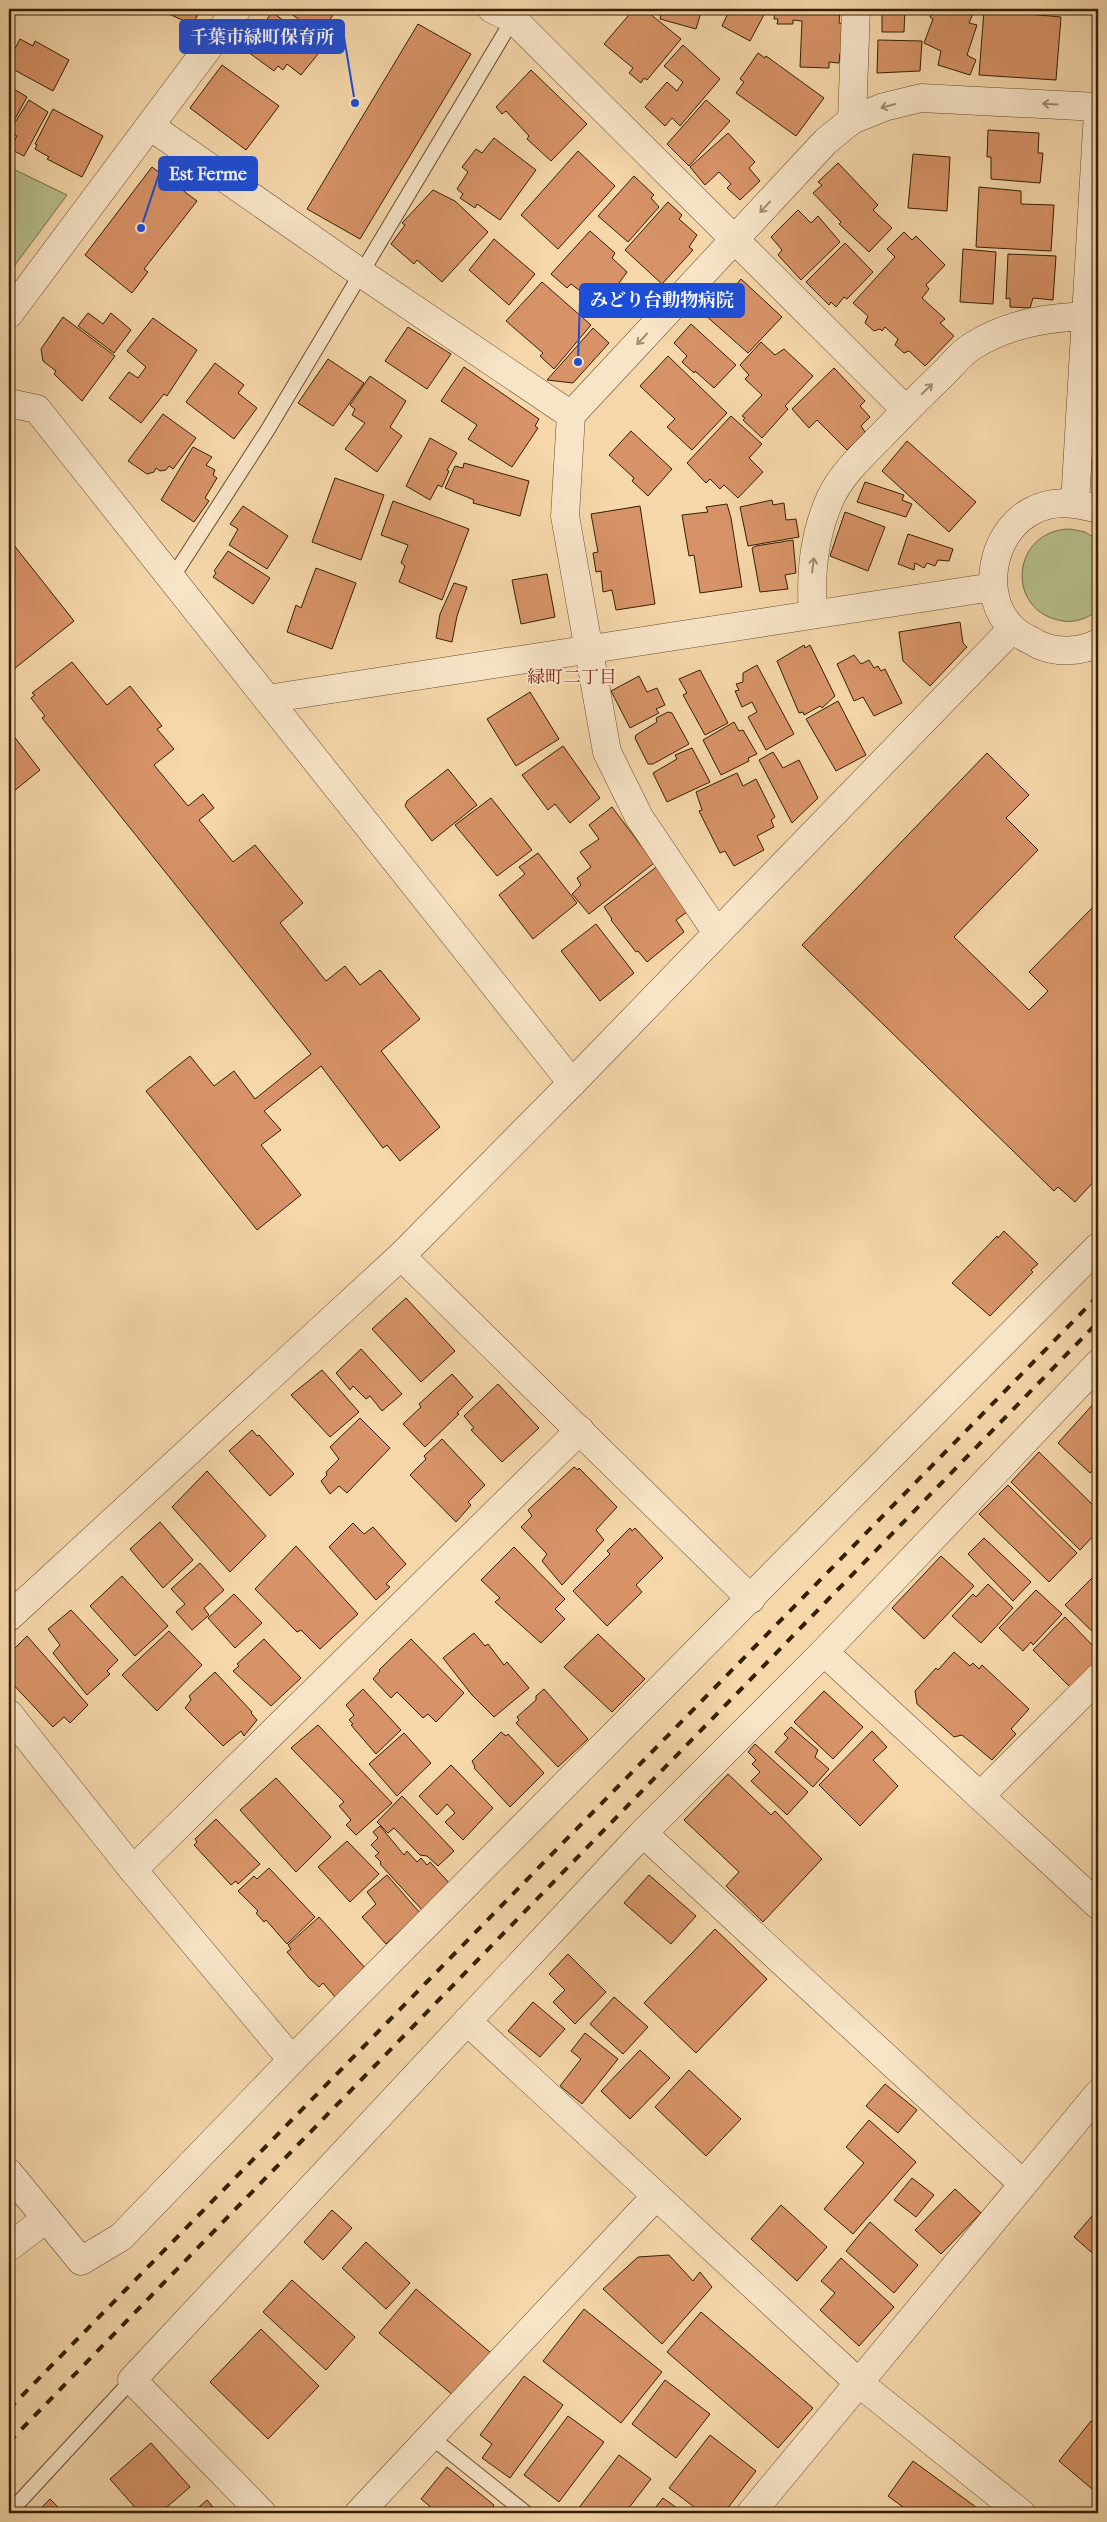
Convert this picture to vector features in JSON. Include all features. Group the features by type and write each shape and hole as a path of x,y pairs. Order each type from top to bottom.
{"street":[{"path":"9,314 237,9"},
{"path":"852,120 856,9"},
{"path":"507,12 906,410"},
{"path":"717,933 639,816 607,752 565,516 571,415 826,141 852,120 884,107 921,98 1098,107"},
{"path":"1098,112 1087,506 1053,504 1031,511 1013,525 1000,544 994,566 993,587 999,608 1012,629 1048,648 1070,651 1098,643"},
{"path":"150,126 361,273 571,415"},
{"path":"813,613 811,585 817,534 831,497 851,468 970,347 997,333 1029,323 1063,317 1092,317"},
{"path":"9,404 37,409 572,1082"},
{"path":"267,699 813,613 993,587"},
{"path":"9,1617 401,1256 1012,629"},
{"path":"9,2173 81,2261 121,2237 292,2060 1098,1247"},
{"path":"401,1256 751,1599"},
{"path":"262,2513 132,2380 643,1834 824,1652 1098,1365"},
{"path":"133,1870 580,1430"},
{"path":"824,1652 1098,1905"},
{"path":"980,1796 1098,1678"},
{"path":"9,1714 133,1870 292,2060"},
{"path":"643,1834 1023,2184"},
{"path":"467,2020 859,2383 1021,2513"},
{"path":"751,2513 1098,2094"},
{"path":"359,2513 656,2196"},
{"path":"9,2247 46,2219"}],"lane":[{"path":"172,578 268,431 361,273 507,12"},
{"path":"9,2512 132,2380"},
{"path":"431,2437 526,2513"}],"green space":[{"path":"9,167 67,195 9,273"},
{"path":"1070,529 1085,532 1098,540 1098,610 1082,619 1063,621 1044,615 1031,603 1024,588 1022,572 1026,556 1036,543 1050,533"}],"building":[{"path":"158,9 200,9 193,25"},
{"path":"284,9 337,9 320,34"},
{"path":"634,9 644,9 681,39 647,80 644,78 641,83 629,73 633,68 604,44"},
{"path":"654,9 702,9 696,29 660,19 661,14 654,12"},
{"path":"726,9 767,9 750,41 722,26 729,11"},
{"path":"775,9 840,9 839,23 844,24 842,53 840,53 839,63 829,62 829,68 800,67 802,21 793,20 793,24 777,24 778,19 774,19"},
{"path":"882,9 905,9 904,32 882,32"},
{"path":"933,9 968,9 974,11 969,23 977,25 967,55 976,60 970,75 938,65 941,51 924,43 933,19 930,17"},
{"path":"984,10 1061,17 1056,80 979,75"},
{"path":"272,12 322,49 301,75 287,64 283,70 278,66 274,71 248,52 249,45"},
{"path":"418,24 471,54 360,239 307,209"},
{"path":"20,39 33,46 35,41 69,60 53,91 9,67 9,60"},
{"path":"878,40 922,41 920,71 877,73"},
{"path":"683,45 720,79 680,126 672,118 665,126 645,107 667,82 677,91 683,82 664,66"},
{"path":"758,53 765,58 766,56 824,98 796,136 736,93 744,82 740,79"},
{"path":"222,65 279,106 246,150 190,108"},
{"path":"531,70 587,124 551,161 527,139 529,136 506,111 502,114 496,107"},
{"path":"9,86 27,97 9,130"},
{"path":"29,100 48,112 24,156 10,149 17,136 9,132"},
{"path":"706,100 730,121 689,166 667,144"},
{"path":"53,109 103,136 82,177 47,159 49,157 35,149 37,145 35,144"},
{"path":"988,130 1039,133 1038,153 1043,153 1040,183 991,179 991,157 987,157"},
{"path":"728,133 755,162 749,168 760,181 740,200 727,188 731,184 719,172 705,185 690,167"},
{"path":"494,138 536,170 500,220 477,204 475,208 460,198 463,194 457,189 468,172 462,167 476,149 482,153"},
{"path":"578,151 615,186 558,249 521,215"},
{"path":"913,154 950,157 947,211 908,208"},
{"path":"838,163 878,205 873,210 892,228 869,252 839,224 841,222 813,193 822,185 818,182"},
{"path":"152,167 197,201 144,269 148,272 132,293 85,255"},
{"path":"634,176 654,195 651,198 659,207 628,242 598,216"},
{"path":"979,187 1021,191 1021,204 1054,205 1051,251 976,247"},
{"path":"433,190 455,201 488,232 442,282 417,260 414,264 391,244 405,225 402,223"},
{"path":"668,202 682,215 679,219 697,235 689,247 693,250 662,284 625,250"},
{"path":"798,210 811,223 818,216 840,242 801,280 778,255 782,250 771,237"},
{"path":"590,231 615,253 612,258 627,272 609,297 600,300 591,299 571,284 567,288 551,274"},
{"path":"904,232 912,240 916,236 945,265 926,285 929,289 922,298 945,319 940,323 954,336 925,366 909,351 904,353 895,345 898,339 885,327 882,331 880,329 874,331 865,323 868,316 853,303 895,257 887,249"},
{"path":"494,239 535,274 509,305 469,270"},
{"path":"845,243 873,272 847,299 844,297 836,307 831,302 829,305 806,282"},
{"path":"963,249 996,252 993,304 960,302"},
{"path":"1008,254 1056,256 1053,300 1033,298 1030,308 1010,307 1010,298 1006,299"},
{"path":"741,279 782,317 748,353 705,315 722,295 725,298"},
{"path":"542,282 591,325 554,369 540,356 543,353 506,321"},
{"path":"88,313 103,324 111,313 131,330 114,353 78,326"},
{"path":"63,317 115,356 82,401 54,374 56,371 43,361 41,349"},
{"path":"153,318 197,350 167,396 164,394 141,423 109,398 129,372 138,378 146,367 127,351"},
{"path":"691,324 736,365 714,388 682,362 687,356 674,343"},
{"path":"408,327 451,354 427,389 385,361"},
{"path":"593,328 609,343 573,383 547,380"},
{"path":"761,342 775,355 784,349 813,376 785,406 788,409 762,438 743,420 745,418 742,416 762,395 745,379 749,375 740,365"},
{"path":"668,356 727,413 692,450 667,427 675,419 640,386"},
{"path":"328,359 364,383 333,426 298,403"},
{"path":"215,363 244,385 238,393 257,408 234,439 186,402"},
{"path":"464,367 539,419 535,426 538,428 512,467 468,439 477,425 441,401"},
{"path":"834,368 865,401 860,406 870,417 861,426 865,432 847,450 817,420 809,428 792,409"},
{"path":"370,376 406,401 390,427 402,436 377,472 345,449 365,423 352,415 355,409 350,405"},
{"path":"163,414 196,438 173,469 169,466 166,470 160,471 156,468 154,472 147,474 128,461"},
{"path":"731,416 762,444 749,458 763,472 738,498 724,485 720,489 710,479 706,483 687,463"},
{"path":"631,431 672,469 648,496 632,481 634,478 609,455"},
{"path":"430,438 457,453 447,470 449,471 442,487 438,485 430,500 406,486"},
{"path":"907,441 976,502 949,532 882,471"},
{"path":"193,447 212,457 206,465 215,470 213,475 217,478 205,498 209,501 194,522 161,500"},
{"path":"464,463 529,481 520,516 473,503 474,500 445,488 455,466 463,468"},
{"path":"335,478 384,495 361,560 312,542"},
{"path":"865,482 904,495 902,500 912,504 906,517 857,502"},
{"path":"772,500 773,505 784,503 786,520 796,519 799,537 748,546 740,507"},
{"path":"393,501 469,529 442,600 399,582 405,566 401,563 408,545 381,535"},
{"path":"727,504 742,587 700,593 694,555 689,556 682,515 708,512 706,507"},
{"path":"243,506 288,536 267,569 229,545 238,529 230,524"},
{"path":"640,506 655,604 616,610 612,590 603,592 601,571 596,572 593,553 598,552 591,514"},
{"path":"845,512 885,527 868,571 830,556"},
{"path":"908,534 953,549 949,561 938,560 935,566 927,563 924,568 915,563 914,570 898,564"},
{"path":"9,539 74,621 9,673"},
{"path":"793,540 796,573 785,575 788,589 760,592 752,548"},
{"path":"228,551 270,578 253,604 213,577 216,573 214,571"},
{"path":"316,568 356,583 332,649 287,632 296,605 301,608"},
{"path":"547,574 555,617 521,624 512,580"},
{"path":"454,583 467,587 457,616 452,642 436,638 440,614"},
{"path":"960,622 963,643 967,647 930,686 903,661 899,632"},
{"path":"804,645 805,648 810,645 835,696 822,708 820,706 804,715 803,712 799,713 777,661"},
{"path":"854,655 861,664 869,660 874,668 878,666 881,671 885,669 902,703 874,716 863,697 854,701 837,664"},
{"path":"72,662 107,705 130,686 162,726 157,729 174,749 154,765 188,806 203,794 214,808 199,820 233,862 255,845 303,903 280,923 326,981 345,966 360,985 380,970 420,1019 381,1051 440,1127 400,1161 387,1145 383,1148 321,1066 264,1111 281,1130 261,1145 301,1195 257,1230 146,1091 190,1056 214,1086 234,1071 255,1099 311,1054 42,718 45,716 31,698 35,695 32,693"},
{"path":"757,665 794,734 766,750 748,717 757,712 752,702 742,707 735,691 739,690 736,684 743,682 743,673"},
{"path":"700,670 728,723 705,735 683,695 687,693 679,679"},
{"path":"639,676 647,692 657,688 665,705 656,709 659,713 630,728 611,691"},
{"path":"530,692 559,739 516,766 487,719"},
{"path":"838,701 866,755 836,771 806,719"},
{"path":"668,712 672,713 689,744 653,764 648,764 635,738 636,735 657,722 656,718"},
{"path":"734,722 739,731 743,730 757,754 748,758 749,761 721,775 703,740"},
{"path":"9,730 40,770 9,795"},
{"path":"563,746 600,798 570,823 555,804 548,810 522,775"},
{"path":"692,748 710,782 667,802 653,773 677,759 675,755"},
{"path":"773,752 783,768 799,760 818,798 792,823 759,760"},
{"path":"987,753 1029,795 1006,818 1038,850 954,937 1029,1010 1048,991 1029,972 1098,902 1098,1177 1075,1202 1058,1187 1054,1191 802,945"},
{"path":"448,769 477,805 432,841 405,806 407,801"},
{"path":"737,773 743,786 756,779 775,817 771,820 774,827 757,836 764,850 734,866 725,851 720,853 699,811 702,810 696,792"},
{"path":"491,798 532,850 497,876 455,825"},
{"path":"612,807 654,863 589,914 572,894 581,885 577,878 591,867 580,852 599,839 589,825"},
{"path":"538,853 577,903 533,939 499,895 525,874 519,867"},
{"path":"659,865 691,909 676,920 684,932 647,962 638,951 636,952 611,920 604,907"},
{"path":"596,924 634,973 600,1001 561,951"},
{"path":"1004,1231 1038,1264 1031,1270 1033,1272 990,1316 952,1283"},
{"path":"406,1298 455,1351 421,1382 372,1329"},
{"path":"361,1349 402,1394 382,1411 370,1396 366,1399 353,1386 350,1390 336,1373"},
{"path":"322,1370 359,1412 330,1437 291,1395"},
{"path":"452,1374 473,1397 457,1413 459,1414 425,1447 403,1424 421,1407 419,1404"},
{"path":"498,1384 539,1428 502,1462 471,1430 474,1428 464,1416"},
{"path":"1096,1401 1098,1403 1098,1464 1090,1473 1058,1443"},
{"path":"360,1418 390,1448 347,1493 339,1486 330,1494 321,1481 327,1475 326,1472 339,1459 330,1447"},
{"path":"252,1430 257,1436 259,1435 294,1474 270,1496 229,1451"},
{"path":"442,1439 485,1485 468,1502 471,1505 456,1522 410,1475 426,1459 424,1456"},
{"path":"1039,1452 1098,1510 1098,1531 1080,1550 1011,1482"},
{"path":"574,1467 578,1470 579,1468 617,1507 596,1530 604,1540 562,1585 542,1561 547,1554 521,1527 532,1516 528,1510"},
{"path":"207,1471 266,1536 230,1572 172,1507"},
{"path":"1008,1485 1077,1553 1049,1582 979,1514"},
{"path":"160,1522 193,1560 163,1588 130,1549"},
{"path":"353,1523 364,1534 373,1527 406,1564 386,1584 390,1587 376,1600 329,1547"},
{"path":"630,1528 632,1531 635,1528 663,1558 636,1585 642,1592 607,1626 573,1591 610,1554 607,1551"},
{"path":"984,1538 1031,1582 1013,1601 968,1554"},
{"path":"296,1546 358,1614 320,1649 301,1630 297,1632 255,1589"},
{"path":"514,1547 565,1599 555,1609 565,1619 541,1643 495,1602 500,1598 481,1580"},
{"path":"941,1556 974,1586 924,1639 892,1608"},
{"path":"200,1563 224,1590 204,1608 209,1615 192,1630 176,1612 185,1604 171,1589"},
{"path":"1098,1572 1098,1637 1065,1605"},
{"path":"122,1576 168,1626 135,1656 90,1606"},
{"path":"988,1584 1013,1608 981,1643 952,1616 973,1594 976,1597"},
{"path":"1036,1590 1062,1614 1033,1645 1031,1642 1023,1651 999,1628"},
{"path":"234,1594 262,1623 235,1648 208,1618"},
{"path":"71,1610 118,1660 107,1671 110,1674 87,1695 53,1653 60,1645 48,1629"},
{"path":"1065,1617 1098,1651 1098,1662 1072,1689 1033,1650"},
{"path":"169,1631 202,1665 157,1711 122,1675"},
{"path":"474,1633 485,1646 488,1644 504,1665 507,1662 529,1688 494,1717 472,1695 443,1658"},
{"path":"598,1634 645,1679 612,1712 564,1667"},
{"path":"27,1636 88,1705 70,1723 64,1717 53,1727 9,1680 9,1669 11,1667 9,1654"},
{"path":"264,1639 301,1678 271,1706 233,1671 239,1666 237,1664"},
{"path":"411,1639 464,1693 436,1722 428,1714 423,1718 397,1692 391,1698 373,1679 379,1670"},
{"path":"954,1652 970,1666 973,1663 979,1669 982,1665 1029,1709 1011,1729 1016,1734 992,1760 962,1735 954,1737 917,1704 915,1691"},
{"path":"215,1672 252,1712 257,1720 244,1736 241,1731 223,1746 185,1708 191,1700 189,1696"},
{"path":"363,1689 401,1730 376,1754 351,1725 353,1724 349,1720 354,1715 346,1705"},
{"path":"544,1689 588,1739 558,1767 516,1723 519,1720 517,1717 536,1700 536,1696"},
{"path":"824,1691 863,1727 833,1759 794,1722"},
{"path":"318,1725 392,1803 356,1835 346,1825 351,1820 339,1806 344,1802 291,1748"},
{"path":"791,1727 818,1750 815,1757 829,1769 813,1787 775,1752 788,1738 784,1734"},
{"path":"872,1731 887,1747 873,1760 898,1786 860,1826 819,1785"},
{"path":"501,1732 506,1736 508,1734 544,1773 510,1807 474,1768 472,1761"},
{"path":"404,1733 431,1763 397,1796 369,1764"},
{"path":"755,1744 808,1792 787,1815 751,1781 760,1772 752,1764 756,1760 748,1752"},
{"path":"451,1765 493,1808 463,1840 445,1822 455,1813 447,1804 437,1815 419,1796"},
{"path":"728,1774 771,1815 775,1811 822,1859 763,1922 726,1886 739,1872 684,1820"},
{"path":"276,1778 331,1837 296,1872 240,1810"},
{"path":"402,1796 454,1851 438,1866 427,1856 420,1855 394,1828 388,1833 377,1822"},
{"path":"216,1819 260,1864 238,1884 236,1881 231,1885 194,1845 197,1842 195,1839"},
{"path":"380,1826 404,1855 407,1851 417,1862 421,1858 427,1865 430,1862 451,1885 423,1911 375,1856 379,1853 371,1845 378,1838 373,1832"},
{"path":"347,1841 379,1874 350,1902 318,1867"},
{"path":"269,1868 315,1917 287,1944 266,1920 264,1922 256,1913 258,1911 238,1891 254,1876 257,1879"},
{"path":"387,1875 420,1913 386,1944 362,1917 376,1904 367,1892"},
{"path":"649,1875 696,1916 671,1944 624,1903"},
{"path":"319,1917 367,1970 336,1998 323,1983 319,1987 309,1978 287,1952 291,1949 288,1945"},
{"path":"715,1929 767,1979 696,2053 644,2003"},
{"path":"568,1954 606,1992 575,2024 553,2002 565,1990 549,1974"},
{"path":"614,1997 648,2027 623,2054 590,2024"},
{"path":"533,2002 565,2029 540,2057 508,2031"},
{"path":"585,2033 618,2059 582,2104 560,2086 581,2059 571,2051"},
{"path":"640,2050 670,2078 630,2119 601,2091"},
{"path":"689,2070 741,2119 706,2156 655,2107"},
{"path":"885,2084 917,2110 898,2133 866,2106"},
{"path":"869,2120 916,2162 853,2234 824,2209 864,2163 846,2147"},
{"path":"912,2178 934,2195 916,2217 894,2200"},
{"path":"955,2189 981,2213 941,2254 915,2230"},
{"path":"781,2205 827,2247 797,2281 751,2239"},
{"path":"1098,2209 1098,2258 1074,2237"},
{"path":"332,2210 352,2228 323,2260 304,2242"},
{"path":"870,2222 918,2265 894,2293 846,2251"},
{"path":"366,2242 410,2283 386,2309 342,2268"},
{"path":"669,2255 693,2281 700,2272 712,2287 662,2344 603,2289 638,2257"},
{"path":"841,2258 894,2307 859,2346 820,2310 835,2293 821,2281"},
{"path":"292,2280 355,2337 326,2370 263,2312"},
{"path":"416,2289 491,2353 454,2396 379,2333"},
{"path":"584,2309 662,2372 621,2423 543,2361"},
{"path":"701,2312 813,2408 778,2448 667,2352"},
{"path":"261,2329 319,2386 268,2439 210,2382"},
{"path":"524,2376 563,2405 510,2478 482,2458 492,2444 480,2435"},
{"path":"665,2380 710,2414 676,2458 632,2424"},
{"path":"568,2416 604,2442 559,2502 524,2475"},
{"path":"1091,2421 1098,2428 1098,2494 1059,2461"},
{"path":"710,2435 756,2471 724,2513 702,2513 669,2488"},
{"path":"151,2443 190,2487 160,2513 140,2513 110,2479"},
{"path":"619,2455 651,2479 625,2513 575,2513"},
{"path":"913,2461 984,2513 911,2513 888,2496"},
{"path":"447,2467 494,2505 488,2513 438,2513 421,2499"},
{"path":"663,2498 684,2513 651,2513"},
{"path":"50,2499 64,2513 36,2513"},
{"path":"207,2500 218,2513 192,2513"}],"railway":[{"path":"9,2409 1098,1296"},
{"path":"9,2442 1098,1322"}],"place":[{"name":"千葉市緑町保育所","path":"355,103"},
{"name":"Est Ferme","path":"141,228"},
{"name":"みどり台動物病院","path":"578,362"}],"district":[{"name":"緑町二丁目","path":"572,677"}]}
